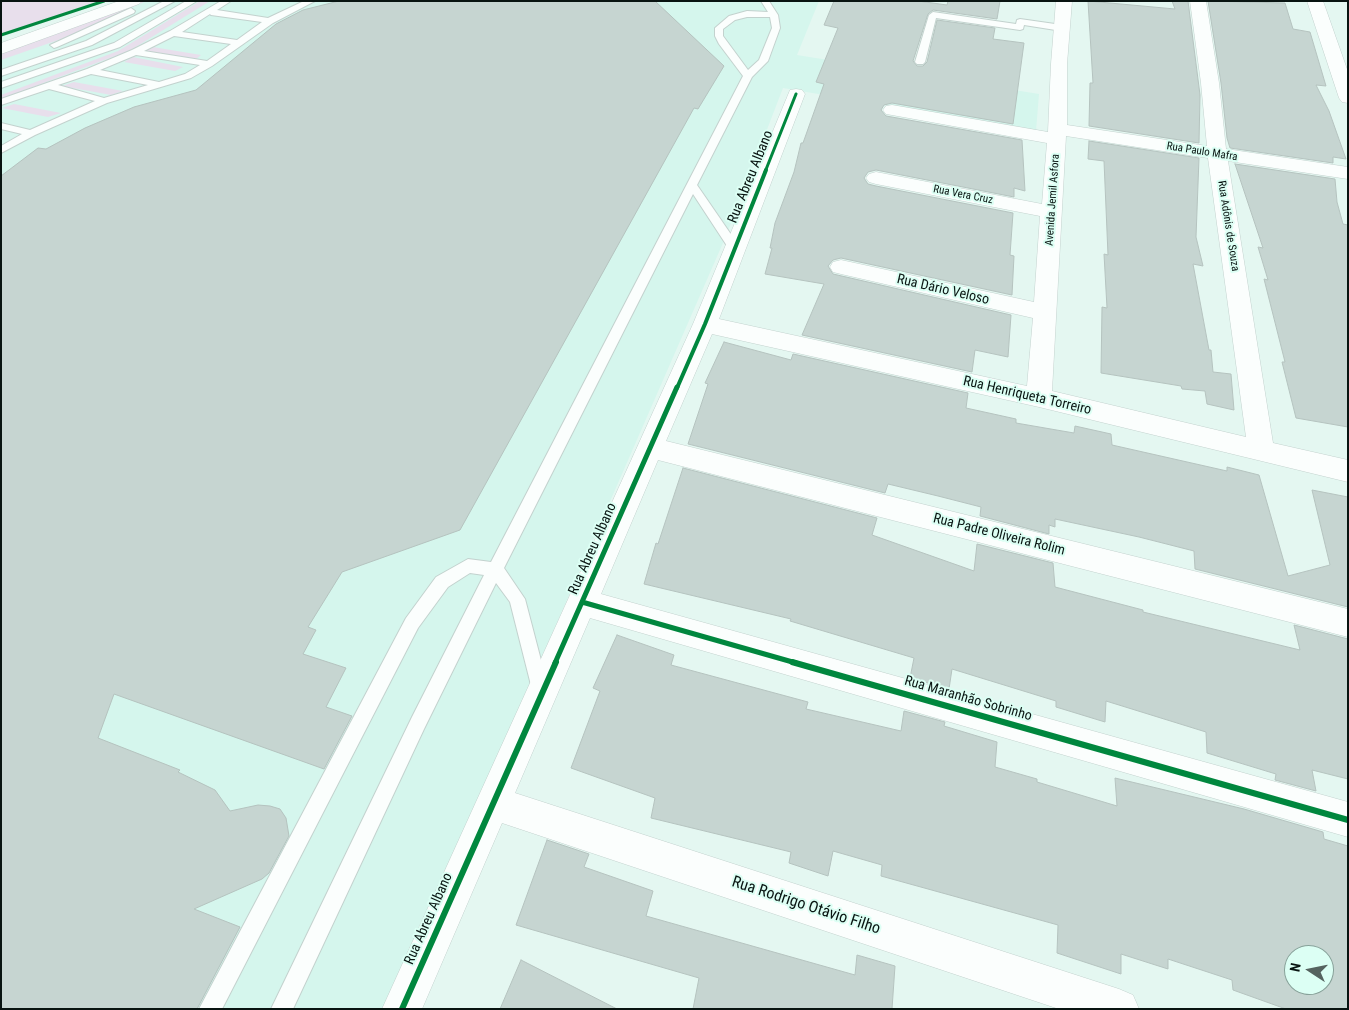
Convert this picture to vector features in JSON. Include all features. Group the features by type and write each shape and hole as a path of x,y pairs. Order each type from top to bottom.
{"street":[{"path":"1,49 134,1"},
{"name":"Avenida Jemil Asfora","path":"1040,398 1064,1"},
{"name":"Rua Adônis de Souza","path":"1198,1 1210,83 1217,154 1261,450"},
{"path":"1315,1 1348,98"},
{"name":"Rua Abreu Albano","path":"402,1009 705,324 796,94"},
{"name":"Rua Paulo Mafra","path":"892,110 1348,173"},
{"name":"Rua Vera Cruz","path":"876,178 1051,212"},
{"name":"Rua Dário Veloso","path":"841,267 1046,313"},
{"name":"Rua Henriqueta Torreiro","path":"705,324 1040,398 1348,471"},
{"name":"Rua Padre Oliveira Rolim","path":"650,447 1348,623"},
{"name":"Rua Maranhão Sobrinho","path":"582,602 1348,820"},
{"name":"Rua Rodrigo Otávio Filho","path":"493,803 1120,1009"}],"lane":[{"path":"1,64 80,34 153,1"},
{"path":"1,68 77,42 162,1"},
{"path":"1,73 89,43 171,1"},
{"path":"1,79 104,44 183,1"},
{"path":"1,85 117,45 192,1"},
{"path":"1,102 90,71 135,52 211,12 227,1"},
{"path":"270,21 287,1"},
{"path":"1,150 30,133 104,102 188,76 209,64 270,21 311,1"},
{"path":"282,1009 418,723 495,570 748,76 763,61 776,28 774,15 765,1"},
{"path":"920,62 934,11 1020,27 1020,22 1062,28"},
{"path":"211,12 270,21"},
{"path":"748,76 722,44 719,28 732,18 748,14 774,15"},
{"path":"173,33 240,43"},
{"path":"135,52 209,64"},
{"path":"48,86 46,85 47,75 57,66"},
{"path":"90,71 162,85"},
{"path":"48,86 104,102"},
{"path":"1,126 30,133"},
{"path":"692,186 735,249"},
{"path":"210,1009 412,623 442,582 468,566 495,570 517,600 541,695"}],"shaded area":[{"path":"1,1 104,1 1,35"},
{"path":"141,1 188,1 196,3 200,1 819,1 797,55 1039,94 1036,131 783,88 726,236 535,673 384,1009 1,1009 1,52"},
{"path":"141,1 146,1 67,37 1,60 1,52"},
{"path":"200,1 210,1 131,50 1,99 1,95 118,51"},
{"path":"153,47 201,55 195,60 146,51"},
{"path":"133,57 183,67 175,71 124,62"},
{"path":"74,82 123,91 111,95 62,86"},
{"path":"14,104 61,113 48,117 2,108"}],"building":[{"path":"339,1 655,1 724,66 698,109 694,108 460,530 342,572 308,627 316,630 303,654 346,668 326,707 352,716 324,769 114,694 98,738 180,770 178,772 215,790 230,811 258,805 270,806 280,809 286,818 289,836 269,873 262,879 194,909 240,927 197,1009 1,1009 1,176 38,148 46,149 85,128 134,107 196,90 276,24 303,10"},
{"path":"834,1 918,1 947,5 948,1 1000,1 997,19 933,10 928,14 913,61 917,66 923,66 927,62 937,20 995,28 993,39 1024,43 1013,124 892,103 884,105 881,110 886,116 1022,140 1025,191 1014,188 1014,197 876,170 868,172 864,178 868,184 876,186 1013,213 1010,255 1014,256 1012,295 841,258 833,260 828,266 833,274 1011,315 1008,357 975,350 972,372 802,335 824,284 765,274 772,248 770,248 775,223 794,172 801,143 803,143 824,84 816,82 838,28 824,25"},
{"path":"1088,1 1175,9 1172,1 1188,1 1200,95 1199,143 1089,126 1090,83 1093,83"},
{"path":"1208,1 1285,3 1293,29 1310,32 1326,86 1316,85 1329,111 1346,159 1333,157 1333,163 1230,148"},
{"path":"1089,141 1199,158 1196,237 1203,266 1193,264 1209,350 1211,350 1213,372 1231,374 1234,410 1207,404 1205,391 1182,389 1181,386 1101,373 1102,307 1107,308 1104,254 1108,255 1104,161 1088,159"},
{"path":"1235,164 1335,179 1337,202 1343,224 1348,225 1348,427 1296,418 1282,362 1285,362 1264,279 1268,280 1258,247 1263,248"},
{"path":"724,342 791,360 793,354 968,393 966,408 1016,419 1016,423 1074,433 1075,426 1111,434 1112,445 1227,471 1227,467 1259,475 1288,576 1330,565 1312,490 1348,497 1348,607 1195,569 1194,551 1139,537 1055,519 1055,527 1049,525 1049,534 980,516 981,507 938,496 888,484 885,493 688,444 708,384 705,383"},
{"path":"683,468 877,518 872,535 974,571 977,544 1053,563 1055,587 1143,610 1143,612 1300,650 1294,625 1348,639 1348,779 1312,770 1316,791 1275,780 1276,774 1207,753 1206,732 1106,701 1105,722 1056,707 1056,701 952,669 949,689 910,678 914,658 790,621 791,619 644,584 656,543 658,544"},
{"path":"617,635 674,655 671,665 808,702 806,709 901,731 904,711 945,722 944,726 997,742 995,767 1117,806 1115,778 1244,809 1323,832 1324,839 1348,846 1348,1009 1286,1009 1233,990 1232,980 1168,959 1168,969 1121,954 1121,974 1057,953 1058,925 881,876 882,865 833,851 828,876 789,863 791,852 651,818 655,798 571,768 600,691 593,688"},
{"path":"547,840 589,854 584,867 653,891 646,916 855,975 857,955 895,966 892,1009 693,1009 699,978 516,925"},
{"path":"521,960 617,1009 500,1009"}],"cycle path":[{"path":"1,35 104,1"},
{"path":"402,1009 705,324 796,94"},
{"path":"582,602 1348,820"}]}
